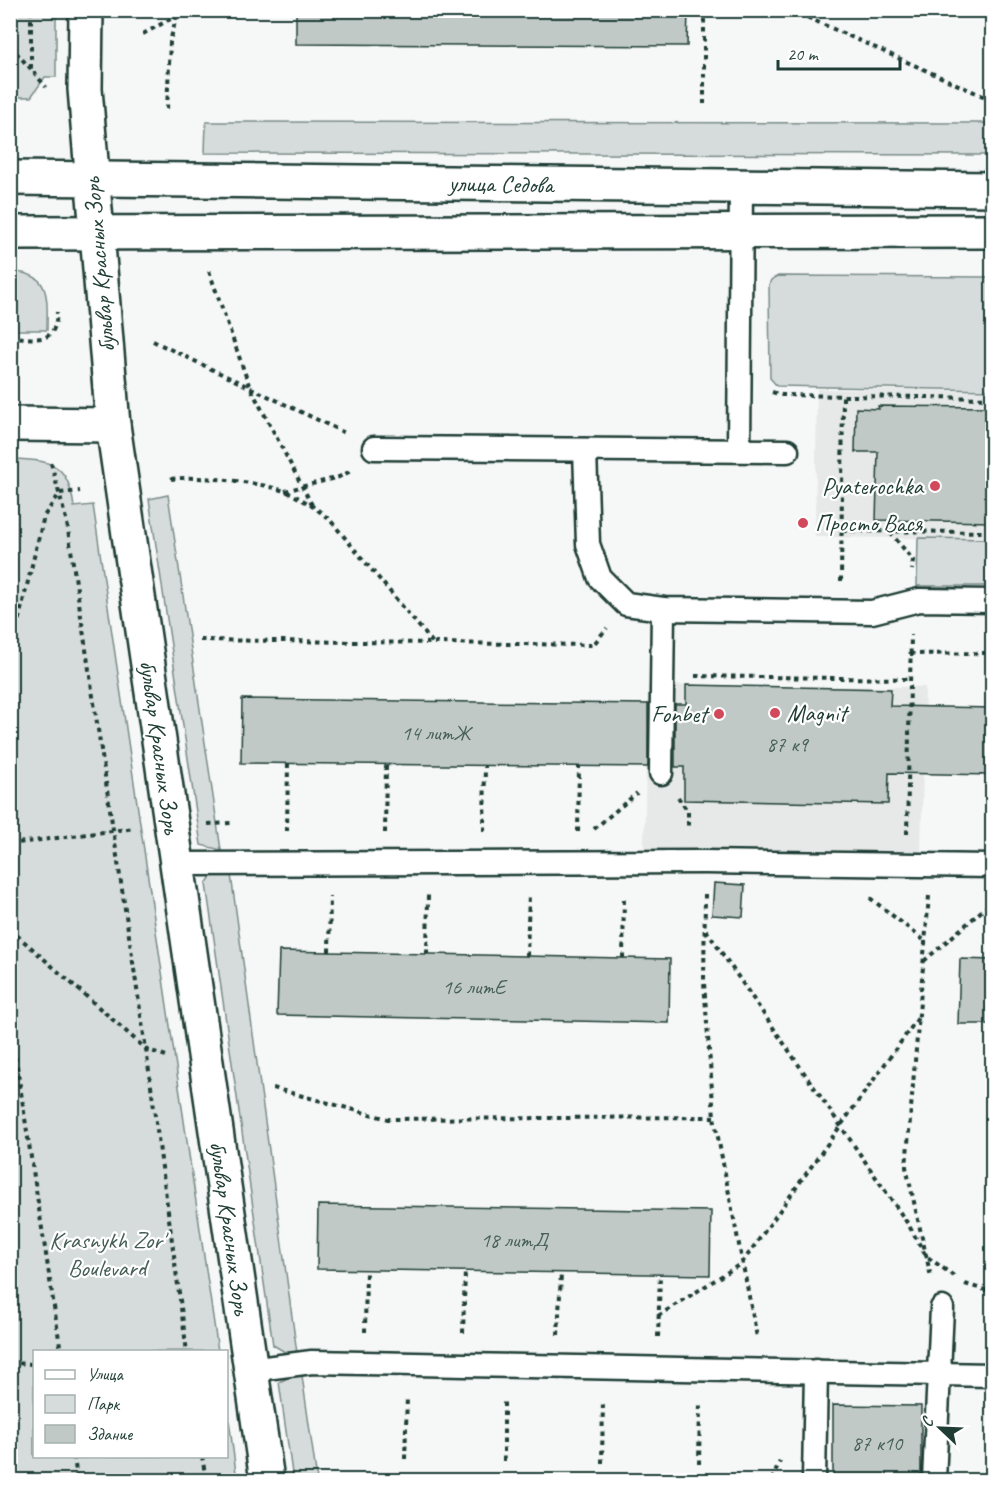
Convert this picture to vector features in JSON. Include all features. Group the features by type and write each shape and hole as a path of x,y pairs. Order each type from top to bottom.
{"main road":[{"name":"бульвар Красных Зорь","path":"86,10 85,89 113,425 267,1480"},
{"name":"улица Седова","path":"10,178 993,189"},
{"name":"улица Седова","path":"10,233 993,231"},
{"path":"10,424 113,425"}],"lane":[{"path":"739,450 741,187"},
{"path":"374,448 787,451"},
{"path":"585,450 588,544 600,578 626,604 663,609 872,612 911,602 993,601"},
{"path":"661,773 663,609"},
{"path":"177,864 529,863 578,852 625,862 990,866"},
{"path":"934,1480 942,1308"},
{"path":"250,1370 312,1362 993,1375"},
{"path":"814,1480 816,1371"}],"path":[{"path":"31,10 31,69"},
{"path":"143,34 187,10"},
{"path":"704,10 704,104"},
{"path":"791,10 993,100"},
{"path":"166,108 170,42 176,18"},
{"path":"10,46 49,90"},
{"path":"208,267 249,385 312,505"},
{"path":"10,337 46,338 52,335 56,329 57,312"},
{"path":"153,341 249,385 374,448 353,469 339,477 285,491"},
{"path":"767,388 782,395 993,398"},
{"path":"842,558 843,396"},
{"path":"48,453 67,523 146,1049 187,1350"},
{"path":"171,479 203,477 285,491 312,505 330,520 434,643"},
{"path":"10,655 44,516 60,493 80,491"},
{"path":"842,531 993,532"},
{"path":"890,532 913,560 907,865"},
{"path":"200,640 593,645 626,604"},
{"path":"910,654 993,653"},
{"path":"662,675 910,679"},
{"path":"286,864 288,763"},
{"path":"385,863 386,764"},
{"path":"484,863 485,765"},
{"path":"578,852 579,766"},
{"path":"578,852 661,773 688,812 705,928 704,983 714,1117 765,1370"},
{"path":"989,775 990,866"},
{"path":"10,844 112,830"},
{"path":"623,958 625,862"},
{"path":"427,954 429,863"},
{"path":"527,956 529,863"},
{"path":"329,952 331,864"},
{"path":"826,864 926,941"},
{"path":"932,865 906,1167 936,1299 942,1308"},
{"path":"923,962 993,902"},
{"path":"705,928 908,1224 926,1256 965,1284 993,1292"},
{"path":"10,929 146,1049"},
{"path":"658,1316 742,1263 919,1017"},
{"path":"10,1021 61,1350"},
{"path":"273,1088 388,1119 714,1117"},
{"path":"364,1363 366,1270"},
{"path":"463,1364 465,1271"},
{"path":"557,1366 561,1273"},
{"path":"657,1368 660,1274"},
{"path":"10,1363 33,1364"},
{"path":"405,1459 408,1364"},
{"path":"504,1365 504,1461"},
{"path":"602,1463 603,1367"},
{"path":"699,1464 700,1369"},
{"path":"74,1458 77,1480"},
{"path":"202,1458 206,1480"}],"shaded area":[{"path":"817,389 992,391 992,539 815,537"},
{"path":"648,685 925,687 921,855 644,849"}],"green space":[{"path":"11,10 56,11 56,77 45,77 31,97 11,97"},
{"path":"206,122 992,123 992,155 205,153"},
{"path":"11,272 24,273 40,282 46,298 47,330 11,330"},
{"path":"778,276 992,277 992,390 777,386 770,378 769,285 771,280"},
{"name":"Krasnykh Zor' Boulevard","path":"11,459 37,461 56,467 67,481 74,507 93,505 218,1350 33,1350 33,1458 228,1458 228,1412 237,1480 11,1480"},
{"path":"168,495 221,850 201,845 149,499"},
{"path":"918,538 992,539 992,586 917,586"},
{"path":"212,875 231,875 297,1353 285,1352 273,1345 206,884"},
{"path":"292,1376 302,1376 317,1480 293,1480 279,1382"}],"building":[{"path":"296,10 688,10 687,46 296,44"},
{"name":"Pyaterochka","path":"878,406 993,407 993,522 876,520 878,452 855,452 856,408 879,409"},
{"path":"686,685 891,689 890,706 993,708 993,775 889,773 888,804 684,800 684,767 675,767 675,704 686,704"},
{"path":"242,699 648,704 648,767 241,763"},
{"path":"714,883 745,885 743,917 712,915"},
{"path":"279,951 670,959 669,1023 277,1015"},
{"path":"960,959 993,960 993,1024 958,1024"},
{"path":"318,1205 711,1211 710,1275 317,1269"},
{"path":"833,1405 921,1406 921,1480 833,1480"}],"place":[{"name":"Pyaterochka","path":"935,486"},
{"name":"Просто Вася","path":"803,523"},
{"name":"Magnit","path":"775,713"},
{"name":"Fonbet","path":"719,714"}]}
